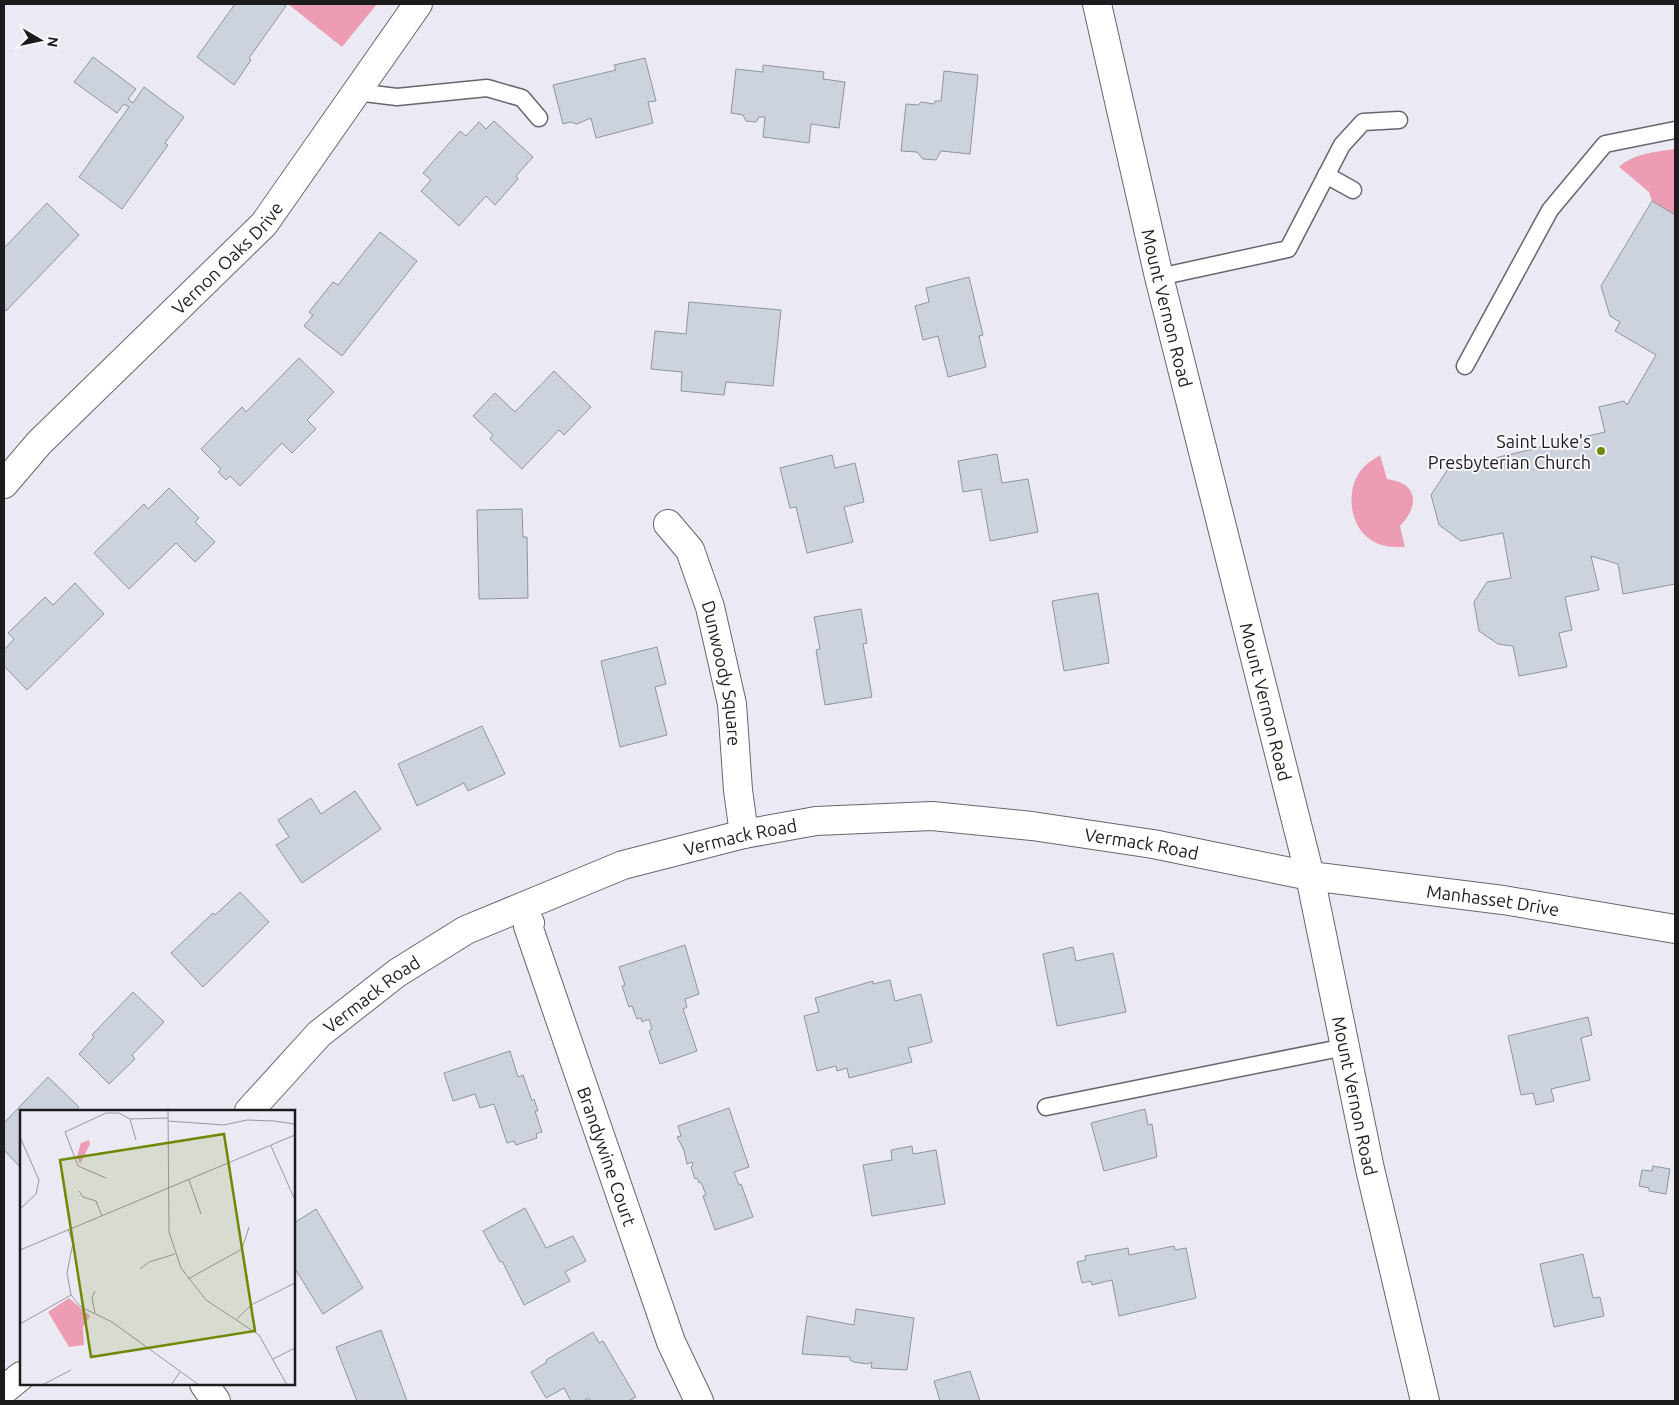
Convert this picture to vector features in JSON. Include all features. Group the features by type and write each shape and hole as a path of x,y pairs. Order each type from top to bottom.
{"street":[{"name":"Vernon Oaks Drive","path":"4,484 39,443 264,224 418,4"},
{"name":"Mount Vernon Road","path":"1096,4 1159,277 1310,876 1395,1278 1425,1401"},
{"name":"Dunwoody Square","path":"668,524 690,550 710,607 732,704 738,790 744,834"},
{"name":"Vermack Road","path":"250,1110 319,1034 397,973 466,930 623,865 744,834 816,821 932,816 1032,826 1153,844 1310,876"},
{"name":"Manhasset Drive","path":"1310,876 1503,900 1675,929"},
{"name":"Brandywine Court","path":"522,908 530,923 528,926 671,1342 699,1401"},
{"path":"4,1390 20,1377"},
{"path":"205,1385 216,1401"}],"lane":[{"path":"356,92 397,97 487,88 522,98 539,118"},
{"path":"1159,277 1288,248 1342,145 1364,122 1398,120"},
{"path":"1465,366 1550,210 1605,144 1675,130"},
{"path":"1326,175 1353,190"},
{"path":"1046,1108 1345,1047"}],"shaded area":[{"path":"288,4 377,4 342,47"},
{"path":"1675,149 1675,215 1652,201 1649,192 1619,167 1638,156"},
{"path":"1380,455 1387,479 1405,485 1413,496 1411,510 1400,526 1405,547 1392,547 1371,540 1363,534 1354,515 1352,494 1354,484 1364,467"}],"building":[{"path":"235,4 283,4 286,6 249,58 251,60 234,85 197,57"},
{"path":"93,57 136,89 128,99 133,103 144,87 184,117 165,143 168,145 122,209 79,177 129,107 124,104 117,113 74,82"},
{"path":"645,58 656,101 648,102 653,123 596,138 591,118 577,124 570,122 563,124 553,85 616,70 614,65"},
{"path":"763,65 824,72 823,79 845,82 839,128 811,124 809,143 763,137 765,117 759,117 756,122 746,121 743,115 731,113 736,69 763,72"},
{"path":"944,71 978,75 970,154 941,151 936,160 923,159 917,152 901,151 906,104 918,105 921,102 934,104 935,101 941,101"},
{"path":"494,121 533,157 516,176 518,179 495,205 486,196 459,226 421,191 431,180 423,173 460,131 466,136 479,122 486,129"},
{"name":"Saint Luke's Presbyterian Church","path":"1652,201 1675,215 1675,584 1623,594 1618,564 1591,556 1599,590 1565,597 1572,630 1559,633 1567,667 1519,676 1513,646 1498,644 1479,631 1474,602 1487,582 1511,578 1503,533 1461,541 1439,525 1431,495 1448,469 1605,432 1599,407 1624,401 1627,405 1656,355 1615,331 1620,322 1610,316 1601,286"},
{"path":"47,203 79,235 6,311 4,308 4,248"},
{"path":"380,232 417,261 342,356 304,326 313,315 309,312 333,282 338,285"},
{"path":"969,277 983,335 979,336 986,367 948,377 938,336 923,340 915,306 929,302 926,288"},
{"path":"689,302 781,310 773,386 726,382 724,395 681,391 682,372 651,369 655,331 686,334"},
{"path":"299,358 334,392 307,420 316,429 292,453 282,443 240,486 230,476 226,480 218,472 221,469 201,449 242,407 246,412"},
{"path":"554,371 591,407 564,435 559,430 522,469 490,439 493,435 473,416 495,393 515,412"},
{"path":"997,454 1002,483 1028,479 1038,532 990,541 981,489 963,492 958,461"},
{"path":"832,455 835,468 855,463 864,502 844,507 853,542 807,553 796,507 790,508 780,468"},
{"path":"169,488 199,518 195,522 215,542 195,562 176,543 129,589 94,553 144,504 148,509"},
{"path":"522,509 523,537 527,537 528,598 479,599 477,510"},
{"path":"75,583 104,614 27,690 4,666 4,650 14,639 8,633 45,597 53,605"},
{"path":"1098,593 1109,663 1064,671 1052,601"},
{"path":"861,609 867,643 863,644 872,697 825,705 816,650 820,649 814,617"},
{"path":"657,647 666,684 655,687 667,735 620,747 601,661"},
{"path":"482,726 505,774 468,791 464,783 417,806 398,764"},
{"path":"355,791 381,829 302,883 276,845 289,837 278,820 311,798 321,814"},
{"path":"240,892 269,922 203,987 171,953 213,913 215,915"},
{"path":"685,945 699,994 685,999 687,1007 683,1009 697,1051 660,1064 649,1031 652,1029 649,1019 642,1022 641,1018 637,1019 632,1006 629,1007 622,986 625,985 619,967"},
{"path":"1073,947 1076,961 1113,953 1126,1012 1057,1026 1043,954"},
{"path":"890,980 895,1001 921,994 932,1042 908,1048 912,1062 849,1078 847,1068 837,1071 836,1066 817,1071 804,1016 819,1012 815,998 873,981 873,984"},
{"path":"133,992 164,1022 132,1055 135,1059 109,1084 79,1054 94,1037 92,1035"},
{"path":"1588,1017 1592,1035 1581,1038 1590,1080 1551,1089 1554,1101 1536,1105 1533,1093 1521,1095 1508,1036"},
{"path":"510,1051 518,1077 523,1075 532,1101 534,1099 538,1111 535,1111 542,1132 536,1134 537,1138 516,1145 514,1141 507,1143 494,1104 480,1108 475,1094 453,1101 444,1073"},
{"path":"48,1077 79,1107 76,1110 20,1110 20,1167 4,1150 4,1123"},
{"path":"729,1108 749,1167 734,1172 739,1185 741,1184 753,1217 715,1230 703,1196 706,1195 701,1182 699,1183 697,1178 695,1179 691,1167 693,1165 692,1162 687,1164 684,1150 677,1137 681,1136 678,1126"},
{"path":"1145,1109 1148,1125 1152,1124 1157,1157 1104,1171 1091,1123"},
{"path":"912,1146 913,1154 936,1150 945,1204 872,1216 863,1165 892,1160 891,1150"},
{"path":"1653,1166 1670,1169 1666,1194 1649,1191 1649,1188 1639,1186 1642,1170 1652,1171"},
{"path":"525,1208 546,1248 573,1236 586,1261 565,1272 570,1281 524,1305 502,1261 500,1262 483,1231"},
{"path":"316,1209 363,1288 323,1314 295,1269 295,1222"},
{"path":"1174,1246 1175,1250 1186,1248 1196,1298 1119,1316 1112,1280 1092,1285 1091,1281 1082,1283 1077,1262 1086,1260 1085,1256 1128,1248 1129,1255"},
{"path":"1583,1254 1593,1298 1600,1297 1604,1316 1554,1327 1540,1264"},
{"path":"856,1309 914,1318 907,1370 871,1368 872,1362 868,1364 854,1362 850,1360 850,1357 802,1354 807,1316 854,1325"},
{"path":"381,1330 407,1401 357,1401 336,1347"},
{"path":"593,1332 599,1343 603,1341 636,1397 628,1401 590,1401 589,1398 583,1401 571,1401 564,1388 546,1398 531,1372 547,1362 546,1360"},
{"path":"970,1371 980,1401 940,1401 934,1381"}],"place":[{"name":"Saint Luke's Presbyterian Church","path":"1601,451"}]}
